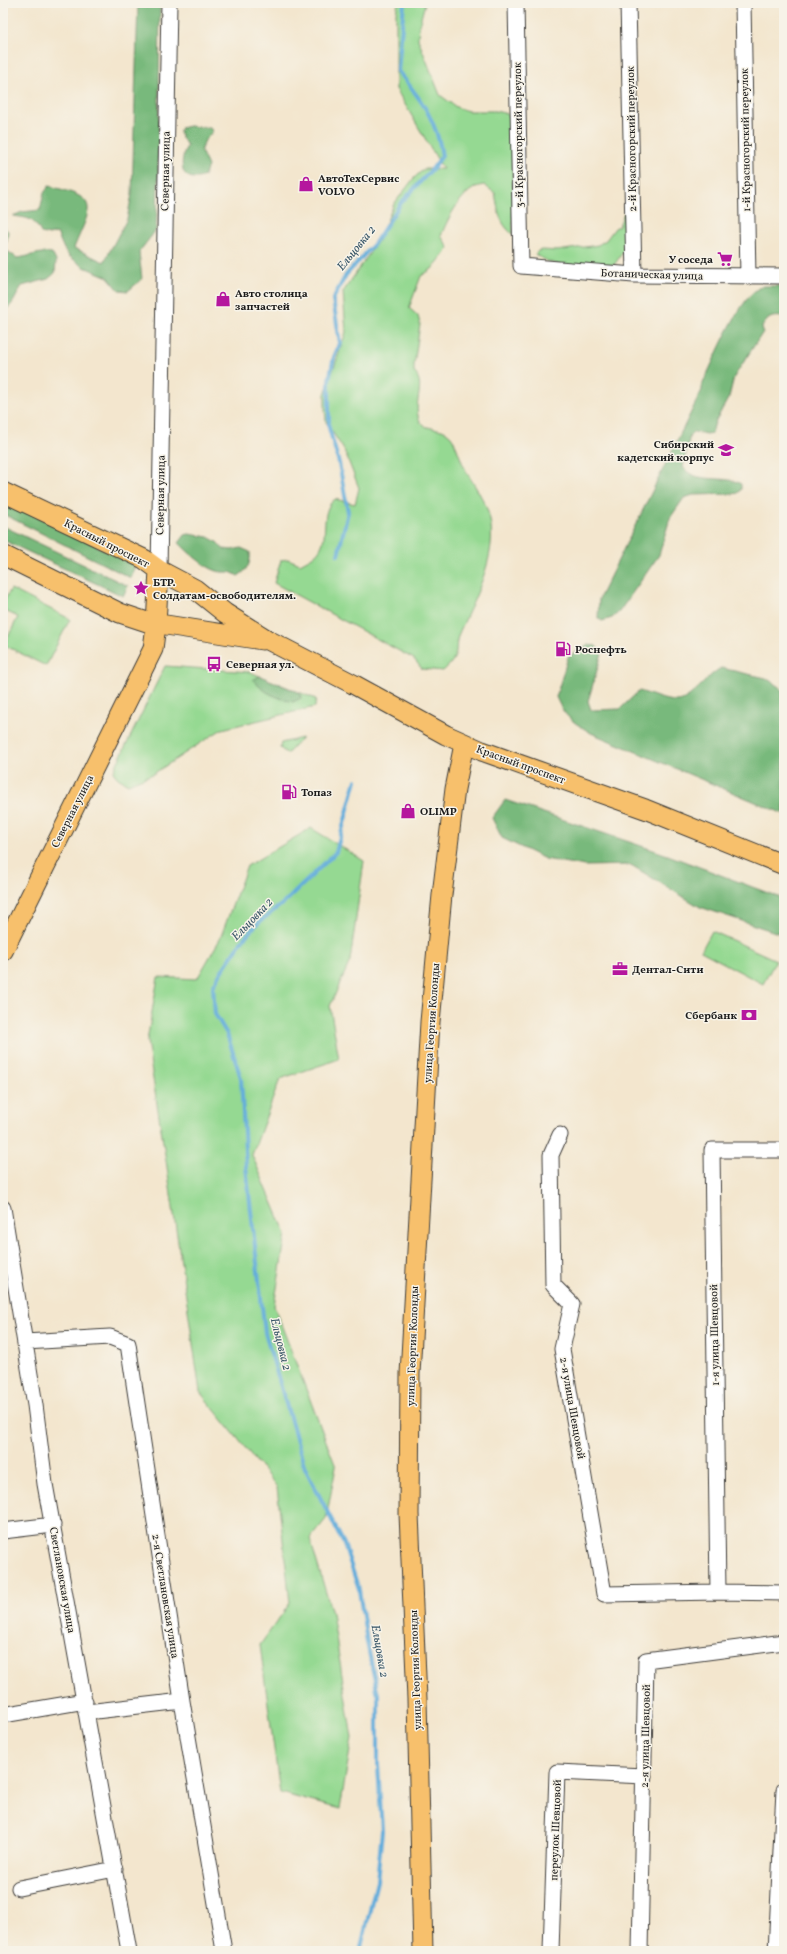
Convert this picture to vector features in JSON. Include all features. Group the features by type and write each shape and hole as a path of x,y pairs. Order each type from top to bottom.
{"main road":[{"name":"Красный проспект","path":"3,492 144,559 158,570 196,589 225,613 268,640 464,744 645,809 784,865"},
{"name":"Красный проспект","path":"3,555 120,613 156,625 268,640"},
{"name":"Северная улица","path":"3,951 153,649 156,625 158,570"},
{"name":"улица Георгия Колонды","path":"423,1951 417,1699 409,1514 410,1374 430,1022 442,895 456,790 464,744"}],"street":[{"name":"Северная улица","path":"158,570 170,3"},
{"name":"3-й Красногорский переулок","path":"516,3 521,266"},
{"name":"2-й Красногорский переулок","path":"628,3 634,274"},
{"name":"1-й Красногорский переулок","path":"743,3 748,277"},
{"name":"Ботаническая улица","path":"521,266 634,274 748,277 784,276"},
{"name":"2-я улица Шевцовой","path":"560,1135 551,1156 552,1285 572,1304 562,1349 604,1594 718,1592"},
{"name":"1-я улица Шевцовой","path":"718,1592 712,1150 784,1150"},
{"name":"Светлановская улица","path":"3,1208 25,1342 45,1484 129,1951"},
{"name":"2-я Светлановская улица","path":"25,1342 110,1337 128,1344 182,1701 224,1951"},
{"path":"3,1531 53,1525"},
{"path":"718,1592 784,1593"},
{"name":"2-я улица Шевцовой","path":"640,1951 646,1660 784,1642"},
{"path":"3,1715 86,1707 182,1701"},
{"name":"переулок Шевцовой","path":"551,1951 557,1772 644,1776"},
{"path":"776,1951 784,1790"},
{"path":"19,1888 115,1869"}],"green space":[{"path":"138,3 160,3 158,186 156,230 139,252 142,279 128,291 119,290 108,277 84,267 69,256 57,233 49,235 41,233 36,224 30,220 23,217 13,216 22,212 40,210 44,193 49,186 78,195 85,200 88,206 88,213 74,248 104,262 127,219 132,194"},
{"path":"398,3 425,3 419,26 418,39 440,95 456,107 468,111 495,111 508,114 513,127 513,235 502,221 498,211 495,193 484,185 469,191 452,212 441,236 449,248 432,269 421,276 409,308 418,316 420,324 414,365 414,372 418,377 419,383 417,409 418,416 421,423 427,427 443,430 451,436 465,469 485,504 491,524 489,556 485,572 480,587 460,631 455,656 443,671 422,669 414,659 274,583 281,560 288,559 300,564 316,554 321,548 323,541 325,519 330,505 335,499 355,504 359,488 344,450 326,422 325,394 346,332 343,292 378,241 394,204 414,178 424,169 443,169 396,89 396,12"},
{"path":"189,126 210,128 213,131 205,140 201,151 208,166 204,176 200,178 190,177 183,171 182,161 187,146 179,132 181,128"},
{"path":"624,213 630,213 629,235 623,252 614,265 593,267 563,266 535,254 542,250 557,251 598,245 606,240 615,228 619,226"},
{"path":"3,226 8,231 7,240 3,248"},
{"path":"3,248 17,258 43,253 52,253 56,261 55,273 48,279 22,286 10,306 3,310"},
{"path":"763,286 784,286 784,317 771,318 762,327 763,332 734,377 729,397 715,422 712,433 707,434 693,432 690,435 683,467 695,476 734,481 741,484 741,489 738,493 733,494 693,495 684,498 670,518 659,555 619,612 612,618 602,621 598,618 599,599 702,390 702,385 720,346 737,314 746,301 755,291"},
{"path":"3,499 135,565 131,578 3,514"},
{"path":"3,526 128,586 123,596 3,540"},
{"path":"189,534 208,537 217,542 223,549 232,550 241,548 250,552 248,566 238,576 229,572 220,572 212,569 196,559 179,543 185,535"},
{"path":"11,589 70,619 46,666 4,645 18,617 3,610 3,603"},
{"path":"587,645 596,646 602,653 588,701 591,710 620,709 639,691 667,700 681,700 693,693 710,676 721,668 766,678 782,689 784,704 784,814 591,733 570,718 559,704 556,697 568,657"},
{"path":"165,666 250,672 316,699 315,707 222,729 153,774 128,784 118,778 113,772"},
{"path":"260,676 300,693 301,698 293,702 271,694 257,685 253,680"},
{"path":"302,738 287,754 280,748 281,743"},
{"path":"505,800 665,854 784,899 784,935 700,907 631,865 585,866 545,859 502,838 492,818"},
{"path":"311,828 364,861 350,961 330,1006 339,1059 280,1079 252,1155 286,1234 274,1306 336,1467 326,1519 310,1539 332,1613 352,1738 340,1809 280,1793 260,1645 290,1603 277,1487 200,1392 147,1041 158,977 197,979 220,939 247,866"},
{"path":"712,931 776,960 763,984 701,951"}],"waterway":[{"name":"Ельцовка 2","path":"338,555 348,512 339,463 329,428 329,380 334,357 340,343 333,299 346,275 374,244 401,203 442,156 440,143 432,120 420,100 398,71 404,3"},
{"name":"Ельцовка 2","path":"356,780 336,852 286,901 258,923 244,938 221,972 213,987 215,1014 227,1034 241,1078 246,1167 265,1333 305,1468 344,1544 359,1590 367,1642 378,1695 378,1765 382,1831 377,1881 360,1951"}],"place":[{"name":"АвтоТехСервис VOLVO","path":"306,184"},
{"name":"У соседа","path":"725,259"},
{"name":"Авто столица запчастей","path":"223,299"},
{"name":"Сибирский кадетский корпус","path":"726,450"},
{"name":"БТР. Солдатам-освободителям.","path":"141,588"},
{"name":"Роснефть","path":"563,649"},
{"name":"Северная ул.","path":"214,664"},
{"name":"Топаз","path":"289,792"},
{"name":"OLIMP","path":"408,811"},
{"name":"Дентал-Сити","path":"620,969"},
{"name":"Сбербанк","path":"749,1015"}]}
